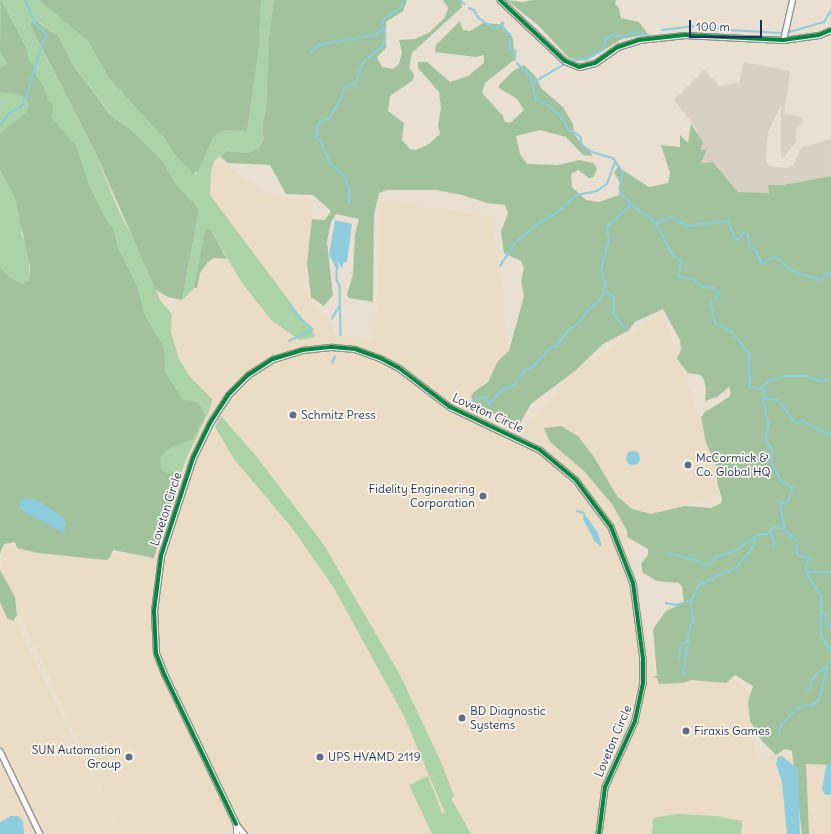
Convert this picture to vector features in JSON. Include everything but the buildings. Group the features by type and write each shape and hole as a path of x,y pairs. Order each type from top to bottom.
{"street":[{"path":"500,0 565,61 579,67 595,62 618,47 639,40 685,35 783,40 819,34 831,30"},
{"path":"783,40 792,0"},
{"name":"Loveton Circle","path":"244,834 236,824 160,665 153,626 161,556 194,458 210,423 228,395 248,375 273,359 308,348 332,347 355,350 382,359 399,368 450,407 540,450 582,486 611,527 633,583 643,654 643,683 634,721 605,787 599,834"},
{"path":"0,751 40,834"},
{"name":"Loveton Circle","path":"236,824 236,834"}],"shaded area":[{"path":"744,62 790,71 784,114 802,117 803,122 796,129 796,142 784,157 781,156 781,105 768,132 766,161 769,166 786,168 794,164 801,148 831,139 831,176 783,185 768,185 770,193 738,192 713,162 701,163 706,149 699,151 697,129 674,100 704,70 720,86 739,83"},
{"path":"216,157 269,196 313,201 304,287 336,334 371,341 379,295 380,200 493,217 509,356 465,403 526,427 572,373 662,313 718,467 720,495 625,524 655,678 731,677 749,692 756,760 778,755 801,760 831,747 831,834 121,834 1,571 1,546 148,558 194,413 159,341 189,276 210,256 229,261 184,189"},
{"path":"0,587 23,636 120,834 0,834"}],"green space":[{"path":"0,0 39,0 88,41 109,75 166,140 190,171 196,174 213,138 218,133 225,130 247,132 259,48 261,0 274,0 269,37 266,107 262,128 264,139 259,148 248,153 227,151 215,160 211,170 210,195 316,337 300,340 272,321 242,283 210,228 205,229 194,288 182,300 199,209 176,184 162,160 132,131 111,114 73,65 59,37 39,22 45,54 95,152 118,209 145,261 160,300 172,314 171,332 179,359 190,377 212,399 210,409 186,459 153,559 0,467 53,209 21,233 29,252 29,280 23,284 11,278 0,267"},
{"path":"1,0 27,50 28,60 36,67 35,74 44,87 48,100 53,105 52,118 76,146 89,185 104,216 113,228 118,248 138,289 144,314 164,348 165,372 182,399 199,403 205,416 193,439 171,447 160,457 161,470 167,473 177,472 179,474 154,558 113,550 109,559 106,560 38,553 17,548 15,542 4,544 0,554 0,267 11,278 23,284 29,280 30,266 15,198 0,169 0,133 27,112 29,105 25,98 19,94 0,92 0,68 7,64 0,50"},
{"path":"39,0 261,0 259,48 247,132 225,130 218,133 213,138 198,171 193,174 174,153 166,140 110,79 88,41"},
{"path":"274,0 407,0 403,11 386,22 386,48 377,57 382,67 393,69 399,64 402,53 399,40 415,39 430,32 445,17 448,8 443,0 461,0 462,7 412,53 409,68 414,74 413,80 390,96 388,111 404,123 402,140 410,149 416,150 429,144 440,134 438,125 441,108 439,92 418,68 418,62 427,62 450,82 468,76 484,63 484,55 476,57 435,52 436,45 460,21 463,30 470,31 483,23 498,24 505,28 513,38 514,60 485,83 482,93 503,116 505,122 510,123 524,110 517,99 499,88 499,85 513,71 524,65 536,77 541,88 563,107 573,124 574,134 593,156 583,155 566,137 540,130 516,136 520,154 527,164 558,165 579,160 593,163 597,168 594,177 589,178 578,170 571,174 572,187 586,200 599,202 619,195 620,183 614,172 618,167 649,187 668,183 670,173 661,145 680,147 680,135 688,143 691,124 703,142 700,150 707,149 701,163 713,162 738,192 769,193 768,185 783,185 831,176 831,765 806,764 809,834 802,834 792,751 785,749 776,755 762,741 750,721 748,702 753,686 735,675 726,683 691,680 683,683 659,684 657,678 653,677 657,676 653,629 666,611 684,603 682,587 679,583 657,581 643,573 641,564 648,555 648,549 627,537 627,531 612,504 584,471 550,442 544,428 561,426 578,436 594,457 617,496 632,509 651,514 685,506 711,508 721,503 722,499 717,482 717,467 706,443 701,417 705,412 729,397 731,393 729,387 717,397 705,401 706,390 704,380 701,375 688,373 677,358 681,350 680,340 663,309 635,322 628,331 603,344 576,370 531,404 519,425 474,405 471,396 475,391 488,382 498,361 509,351 524,296 521,281 524,268 521,261 504,253 501,232 508,213 505,205 487,203 462,195 436,190 387,190 379,193 374,215 373,302 349,298 347,295 353,274 355,234 359,219 336,214 331,222 327,242 333,295 324,306 311,297 307,263 312,219 325,220 331,211 313,195 286,194 270,165 228,163 220,157 227,151 248,153 259,148 264,139 262,128 266,107 269,37"},
{"path":"506,0 523,2 534,0 616,0 615,4 619,8 621,18 639,22 648,34 622,39 586,61 569,58 539,26"},
{"path":"35,20 59,37 73,65 110,114 132,131 162,160 176,184 199,209 182,300 168,297 156,290 95,152 30,23"},
{"path":"210,228 227,259 214,258 208,262 200,273 197,288 194,288 205,229"},
{"path":"221,416 256,456 324,545 400,675 440,760 454,796 451,798 471,834 432,834 409,785 428,776 442,813 445,813 404,716 334,588 292,528 234,459 215,427"},
{"path":"0,570 15,597 17,615 13,621 7,618 0,602"},
{"path":"678,814 716,816 742,821 741,834 652,834 653,818"}],"water":[{"path":"335,220 352,224 347,263 344,262 342,269 337,260 339,269 337,270 329,255"},
{"path":"633,451 638,453 640,458 638,463 633,465 628,463 626,458 628,453"},
{"path":"23,499 33,499 44,504 63,518 66,523 64,533 24,512 20,508 20,501"},
{"path":"584,513 598,533 602,547 595,542 583,519"},
{"path":"782,756 798,769 800,834 787,834 782,782 776,764 778,757"},
{"path":"831,762 831,795 826,795 822,790 826,766"},
{"path":"11,816 18,816 23,821 24,834 0,834 0,822"}],"waterway":[{"path":"0,126 8,114 21,107 27,96 42,43 48,35 36,25 25,0"},
{"path":"349,203 349,189 344,176 330,164 321,143 316,138 318,125 320,122 329,119 341,98 344,88 355,85 363,62 384,45 385,33 382,21 400,8 404,0"},
{"path":"460,0 465,4"},
{"path":"469,8 474,10 479,18 494,29 503,23 504,31 510,34 510,48 516,51 515,60"},
{"path":"786,33 824,22 831,11"},
{"path":"662,30 697,26"},
{"path":"700,26 726,29"},
{"path":"310,53 319,45 375,35 385,28"},
{"path":"729,30 781,33"},
{"path":"570,61 587,59 598,53 604,49 605,40 612,35 624,37 632,33 649,35"},
{"path":"517,63 531,77 536,99 547,104 563,118 567,127 581,137 582,145 592,152 613,158 623,172 620,189 622,194 633,206 652,219 658,227 672,253 681,262 679,277 694,279 703,287 714,288 720,294 711,305 715,323 732,332 749,353 750,387 765,390 764,401 769,427 766,437 773,453 771,461 781,481 793,487 789,501 781,505 785,530 797,541 798,555 809,558 806,567 809,577 822,596 821,635 831,651"},
{"path":"533,83 565,64"},
{"path":"500,266 515,243 540,222 555,214 577,195 597,191 607,184 615,162"},
{"path":"487,407 501,391 514,385 524,371 534,366 548,350 558,345 567,331 578,324 590,308 601,299 605,285 601,271 609,239 607,227 631,205"},
{"path":"656,224 671,217 687,226 728,221 736,239 740,239 743,233 748,234 750,246 757,251 762,264 776,257 794,272 810,277 822,280 827,273 831,274"},
{"path":"337,270 337,280 340,286 341,335"},
{"path":"604,292 614,296 614,314 626,329"},
{"path":"289,341 313,330 298,317 290,305"},
{"path":"332,319 339,307"},
{"path":"332,363 335,357"},
{"path":"760,388 770,381 784,376 806,376 823,382 827,379"},
{"path":"468,402 485,397 490,403"},
{"path":"764,398 778,400 796,423 803,421 831,435"},
{"path":"577,511 584,513"},
{"path":"667,553 696,560 708,566 716,557 737,550 757,535 768,534 773,528 785,527"},
{"path":"771,529 775,548"},
{"path":"683,674 690,627 693,621 691,602 699,585 737,567 754,546 754,539"},
{"path":"808,572 831,572"},
{"path":"666,603 677,605 691,600"},
{"path":"822,609 831,628"},
{"path":"679,659 681,645 688,641"},
{"path":"779,735 781,725 796,710 803,706 813,705 819,700 827,667 831,661"},
{"path":"807,692 816,674 827,667"}],"cycle path":[{"path":"500,0 565,61 579,67 595,63 618,47 639,40 685,35 783,40 819,35 831,30"},
{"path":"236,824 164,674 156,653 154,611 161,556 193,458 210,423 228,395 248,375 273,359 302,350 332,347 355,349 382,359 399,368 450,407 540,450 576,480 611,527 633,583 643,659 643,683 635,721 605,787 599,834"}],"place":[{"name":"Schmitz Press","path":"293,415"},
{"name":"McCormick & Co. Global HQ","path":"688,465"},
{"name":"Fidelity Engineering Corporation","path":"483,496"},
{"name":"BD Diagnostic Systems","path":"462,718"},
{"name":"Firaxis Games","path":"686,731"},
{"name":"SUN Automation Group","path":"129,757"},
{"name":"UPS HVAMD 2119","path":"320,757"}]}
